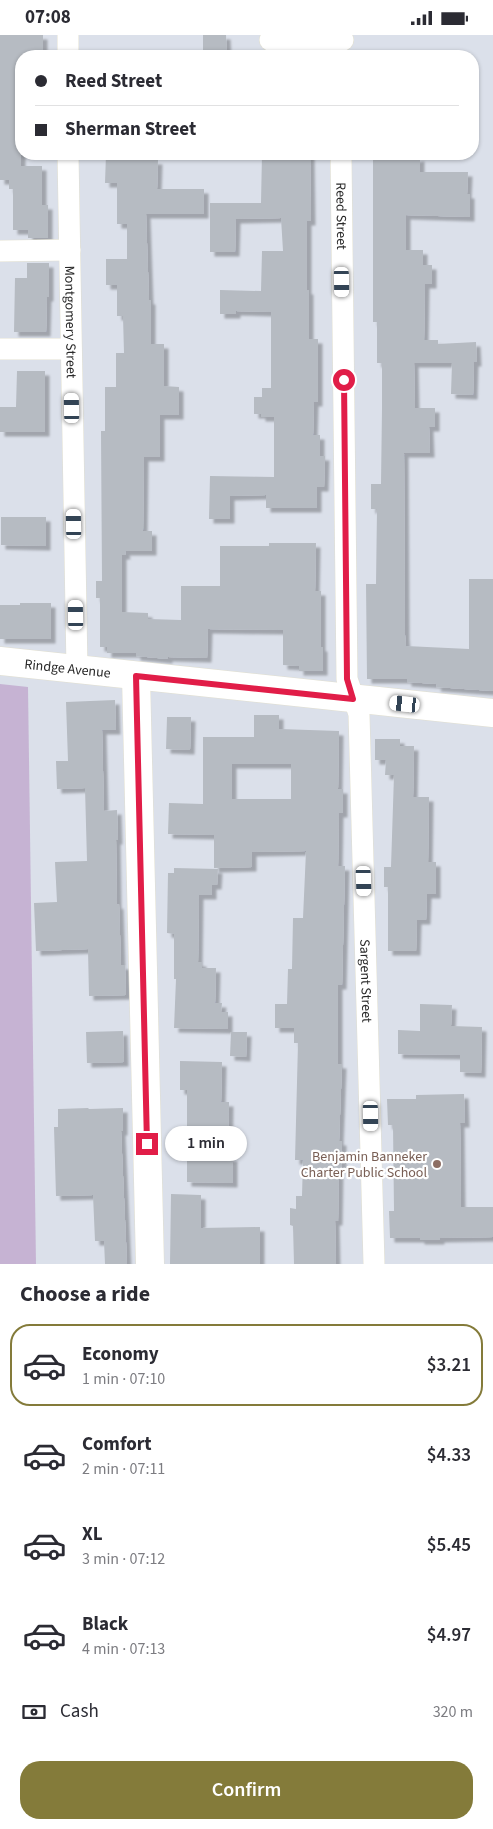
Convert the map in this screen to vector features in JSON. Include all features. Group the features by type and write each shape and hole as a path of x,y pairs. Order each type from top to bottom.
{"street":[{"path":"68,35 68,50"},
{"path":"270,40 343,44"},
{"name":"Montgomery Street","path":"68,160 77,669"},
{"name":"Reed Street","path":"341,160 347,679 353,699"},
{"path":"0,251 70,250"},
{"path":"0,349 71,349"},
{"name":"Rindge Avenue","path":"0,661 493,713"},
{"path":"136,676 150,1264"},
{"name":"Sargent Street","path":"353,699 359,714 374,1264"}],"shaded area":[{"path":"0,684 28,687 36,1264 0,1264"}],"building":[{"path":"0,35 43,35 43,50 15,50 15,160 21,160 21,166 42,166 42,205 48,205 48,238 28,238 28,230 13,230 13,189 9,189 9,180 0,180"},
{"path":"203,35 226,35 227,50 203,50"},
{"path":"106,160 158,160 157,189 204,189 204,214 146,214 149,300 151,300 151,344 164,344 164,386 179,387 179,415 160,415 160,457 144,457 143,531 152,531 152,551 125,551 126,555 122,555 122,612 148,613 148,619 181,620 181,586 220,586 220,546 269,546 269,543 316,543 315,591 321,591 323,671 299,671 299,666 283,665 283,630 208,629 207,658 168,657 168,659 136,656 136,653 107,653 107,647 100,647 100,598 96,598 96,581 102,581 101,431 105,431 105,387 116,387 116,353 124,353 123,316 117,316 117,285 106,285 106,259 127,259 127,224 117,224 117,183 105,183"},
{"path":"262,160 310,160 311,221 307,221 309,339 318,339 318,402 314,402 313,435 320,435 320,456 325,456 324,487 317,487 317,508 266,508 266,495 230,496 230,519 209,519 210,476 274,477 274,417 261,417 261,414 254,414 254,397 262,397 262,388 271,388 271,312 236,311 236,314 220,314 220,290 261,291 262,251 283,251 281,218 236,219 235,252 210,252 210,203 261,203"},
{"path":"373,160 420,160 420,172 468,172 467,194 470,194 470,217 406,215 406,250 423,250 423,265 432,265 432,284 425,284 424,340 438,340 438,344 476,342 477,362 474,362 473,395 451,394 452,363 414,363 415,408 435,408 435,427 429,427 430,453 404,453 405,635 406,646 469,649 469,579 493,579 493,691 436,687 437,684 407,682 407,679 367,679 366,584 376,584 377,509 371,509 371,484 381,484 382,363 377,363 377,322 373,322"},
{"path":"27,263 49,263 46,332 14,332 15,278 27,278"},
{"path":"17,371 45,371 45,432 0,432 0,407 16,407"},
{"path":"1,517 46,517 46,546 1,545"},
{"path":"20,603 51,603 51,639 0,639 0,605 20,605"},
{"path":"115,700 116,730 102,730 104,811 117,810 117,905 119,904 121,965 125,965 126,995 89,996 88,949 36,951 34,903 57,902 55,862 87,861 85,788 57,789 56,761 68,761 66,702"},
{"path":"254,715 279,715 279,729 339,731 338,789 343,789 343,813 339,813 338,866 345,866 342,985 338,985 338,1064 342,1064 339,1141 342,1141 342,1168 339,1168 338,1221 335,1221 336,1264 294,1264 293,1226 290,1225 290,1208 296,1209 296,1196 302,1196 303,1160 295,1160 298,1043 294,1043 294,1028 275,1028 275,1004 287,1004 288,969 292,969 293,918 303,918 306,851 252,852 252,867 214,868 214,835 168,834 169,803 203,804 203,737 254,737","holes":["232,764 291,764 291,799 232,799"]},
{"path":"167,717 191,717 190,750 166,749"},
{"path":"375,739 400,739 400,746 414,746 413,797 429,797 428,862 436,862 436,894 427,894 426,920 417,920 416,951 388,951 388,887 384,887 384,867 391,867 394,775 385,775 386,760 375,760"},
{"path":"174,868 218,869 217,885 212,885 212,895 199,895 198,962 202,962 202,968 216,968 215,1003 222,1003 221,1012 228,1012 228,1029 174,1028 176,979 174,979 174,934 167,933 168,873 174,873"},
{"path":"420,1004 452,1005 451,1026 482,1027 481,1073 460,1072 460,1055 398,1054 398,1030 420,1031"},
{"path":"123,1031 124,1062 87,1063 86,1032"},
{"path":"231,1032 247,1032 246,1057 230,1056"},
{"path":"180,1061 222,1062 221,1102 229,1102 228,1157 233,1157 233,1183 187,1182 187,1090 180,1090"},
{"path":"464,1094 465,1123 460,1123 461,1207 493,1207 493,1237 440,1238 440,1240 390,1238 389,1211 394,1211 393,1125 388,1125 387,1099 416,1099 416,1095"},
{"path":"123,1108 123,1131 121,1131 127,1264 105,1264 104,1241 95,1241 93,1195 56,1196 54,1127 58,1127 58,1109"},
{"path":"171,1194 201,1195 201,1228 260,1227 260,1264 170,1264"}],"place":[{"name":"Benjamin Banneker Charter Public School","path":"437,1164"}],"route":[{"path":"147,1144 136,676 353,699 347,679 344,380"}]}
